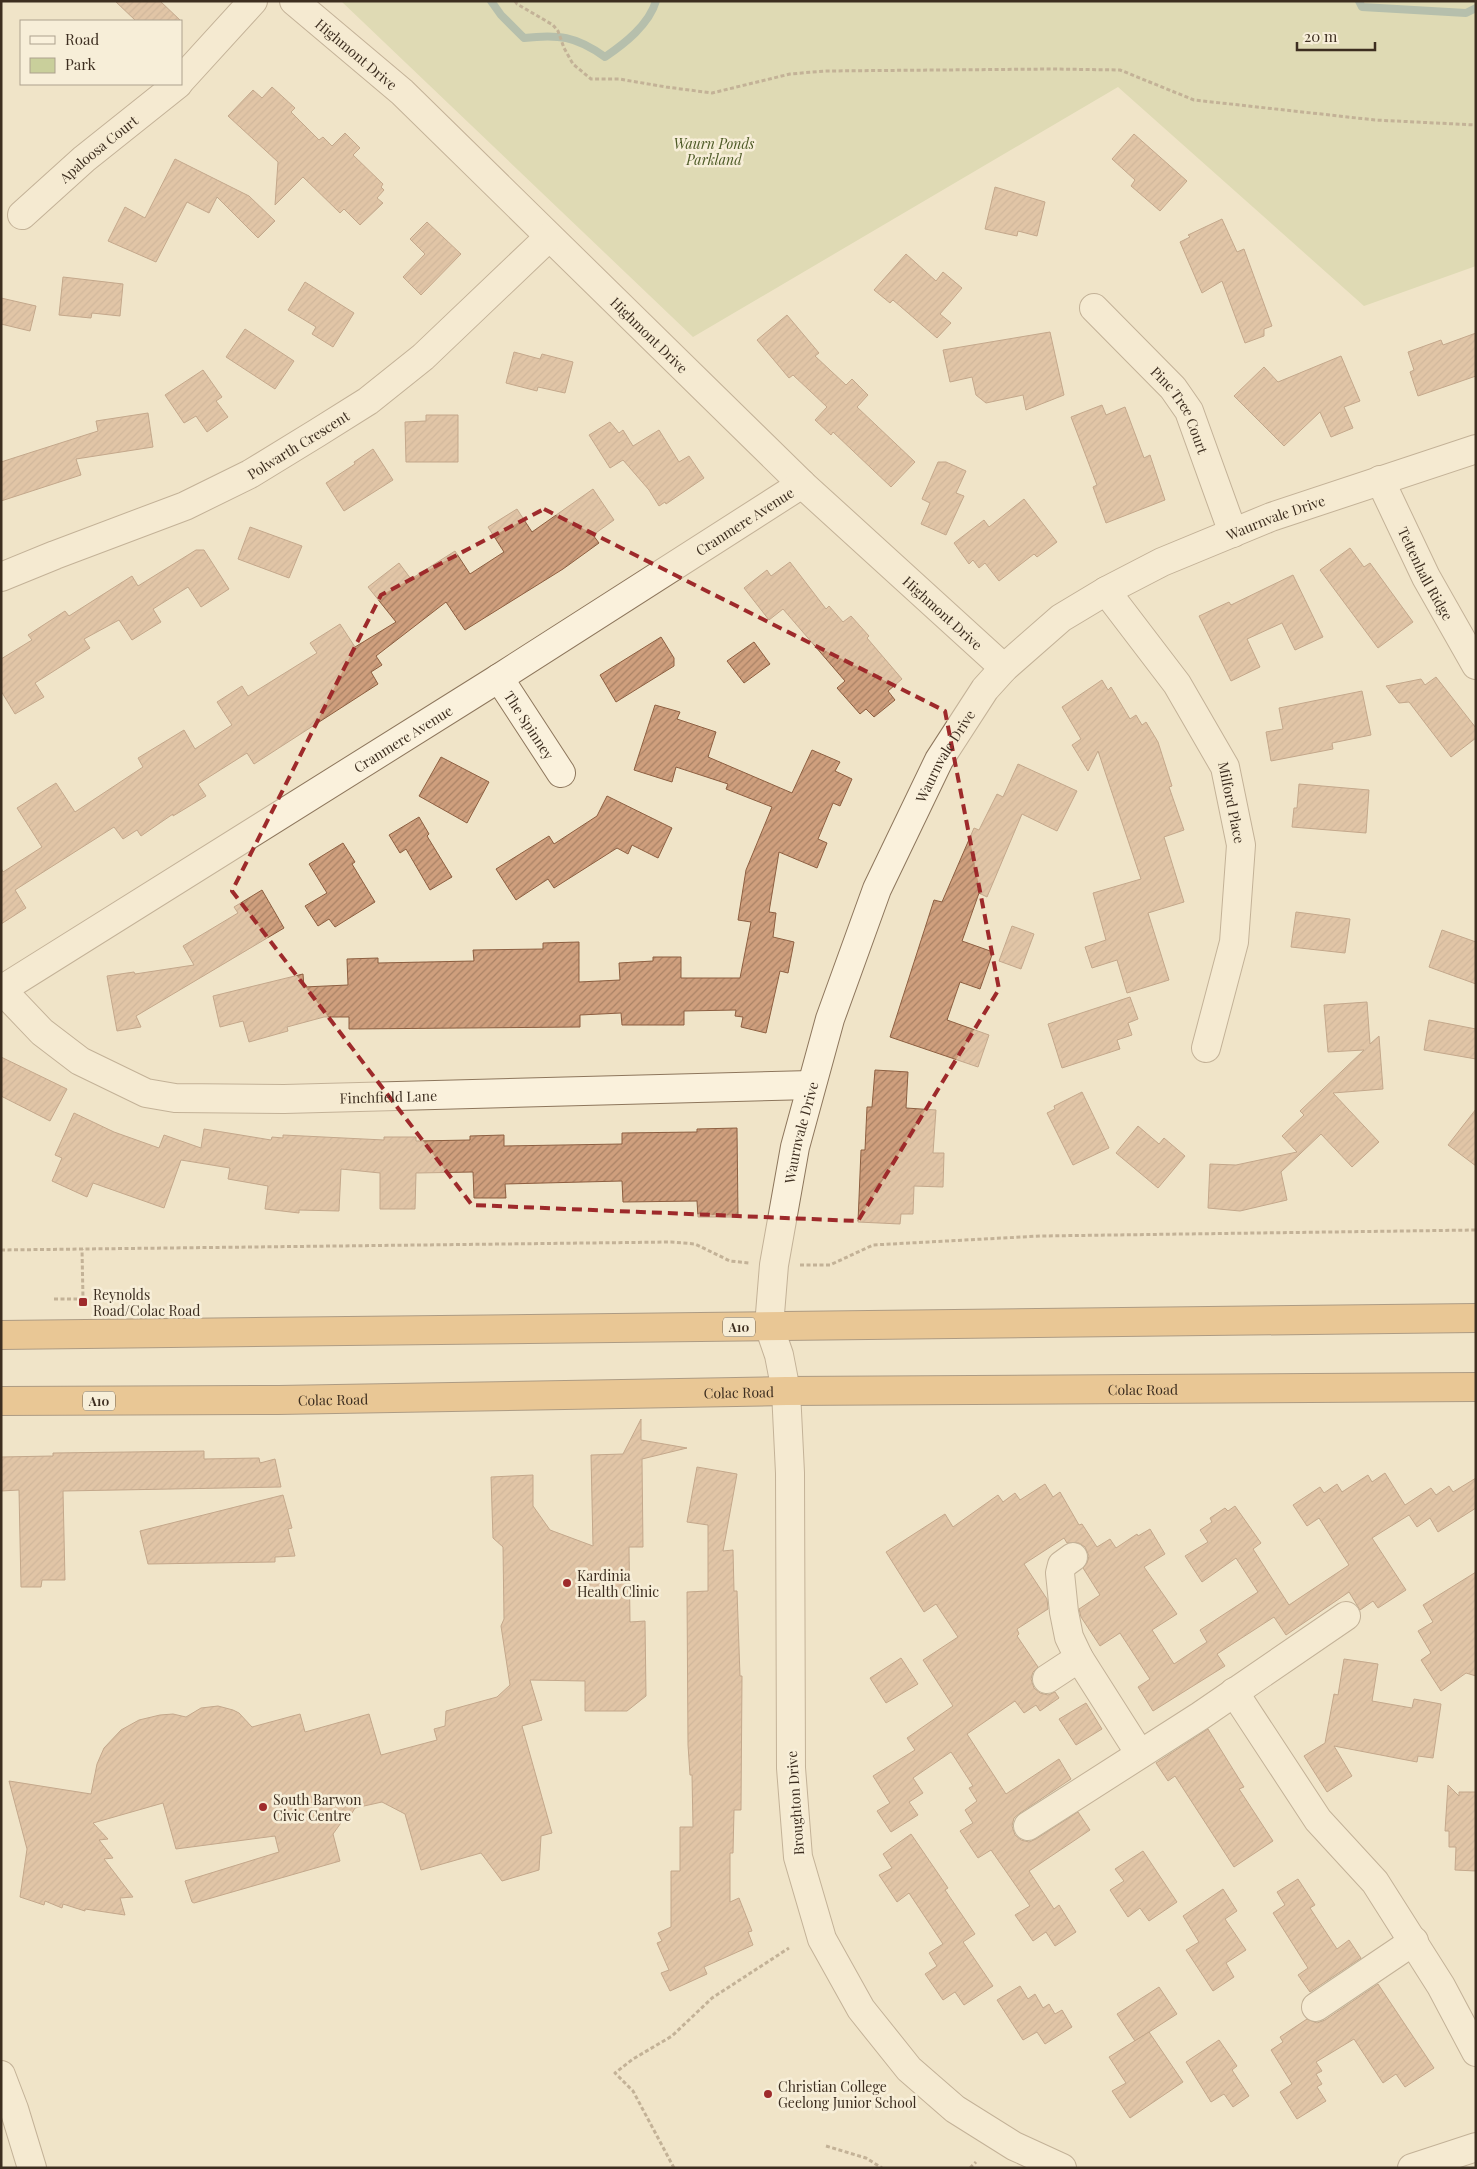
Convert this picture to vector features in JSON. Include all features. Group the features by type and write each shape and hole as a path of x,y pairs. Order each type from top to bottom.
{"highway":[{"name":"A10","path":"1,1335 1476,1318"},
{"name":"Colac Road","path":"1,1401 298,1400 786,1391 1476,1387"}],"street":[{"path":"182,79 253,1"},
{"name":"Highmont Drive","path":"294,1 402,92 802,484 1004,668"},
{"name":"Apaloosa Court","path":"22,215 84,159 177,85"},
{"name":"Polwarth Crescent","path":"1,577 185,506 250,474 317,433 368,401 422,357 550,237"},
{"name":"Pine Tree Court","path":"1094,308 1173,388 1189,411 1233,533"},
{"name":"Waurnvale Drive","path":"779,1355 769,1326 774,1265 795,1147 830,1019 877,889 938,760 985,689 1004,668 1061,618 1106,591 1162,562 1271,517 1476,449"},
{"name":"Tettenhall Ridge","path":"1380,480 1426,577 1476,665"},
{"name":"Cranmere Avenue","path":"2,990 499,678 802,484"},
{"name":"Milford Place","path":"1106,591 1177,684 1225,767 1240,845 1235,932 1206,1048"},
{"name":"The Spinney","path":"499,678 561,773"},
{"name":"Finchfield Lane","path":"2,990 42,1032 80,1061 146,1093 175,1098 284,1099 811,1085"},
{"name":"Broughton Drive","path":"779,1355 786,1391 790,1473 790,1768 798,1857 822,1938 861,2009 909,2069 955,2109 1014,2146 1062,2168"},
{"path":"1073,1557 1062,1565 1060,1573 1067,1629 1079,1658 1140,1754"},
{"path":"1028,1826 1234,1692 1346,1616"},
{"path":"1047,1679 1079,1658"},
{"path":"1234,1692 1315,1816 1369,1874 1414,1941 1455,2010 1476,2052"},
{"path":"1316,2007 1414,1941"},
{"path":"1,2075 14,2109 32,2168"},
{"path":"1412,2168 1476,2147"}],"path":[{"path":"515,1 553,25 558,31 564,48 573,64 591,78 619,79 712,93 790,74 825,71 1053,68 1120,70 1154,82 1194,100 1374,120 1476,125"},
{"path":"1,1250 671,1242 695,1244 730,1261 774,1265 830,1265 873,1246 1040,1236 1476,1230"},
{"path":"54,1299 83,1299 82,1249"},
{"path":"674,2168 632,2091 615,2073 633,2059 672,2036 712,1998 789,1948"},
{"path":"826,2146 866,2158 882,2168"},
{"path":"970,2168 976,2162"}],"highlighted area":[{"path":"544,509 945,711 999,989 858,1221 472,1205 232,891 381,595"}],"green space":[{"name":"Waurn Ponds Parkland","path":"341,1 1476,1 1476,266 1364,306 1118,87 693,337"}],"building":[{"path":"115,1 160,1 180,20 135,20"},
{"path":"272,87 295,108 291,112 319,140 323,137 332,146 345,133 360,148 353,155 383,184 381,187 384,190 377,198 383,203 360,225 344,209 340,213 303,177 275,205 278,162 228,116 253,90 262,98"},
{"path":"1134,134 1187,181 1160,211 1131,186 1135,180 1112,159"},
{"path":"175,159 249,196 275,221 258,238 217,197 209,213 187,202 156,262 108,241 125,207 145,218"},
{"path":"995,187 1045,202 1037,236 1018,231 1017,236 985,229"},
{"path":"1222,219 1237,252 1244,249 1272,326 1264,329 1264,336 1245,343 1222,281 1202,293 1180,242 1190,237 1188,235"},
{"path":"427,222 461,254 421,295 403,277 425,254 410,239"},
{"path":"906,254 936,281 943,272 962,288 940,314 951,323 937,338 893,300 890,303 874,290"},
{"path":"63,277 123,284 120,316 92,313 91,318 59,315"},
{"path":"305,282 354,313 333,347 312,334 316,327 288,310"},
{"path":"1,298 36,306 30,331 1,324"},
{"path":"787,315 819,353 815,356 846,385 852,379 868,395 857,407 915,462 891,487 833,432 831,435 815,420 827,407 793,375 789,378 757,340"},
{"path":"245,329 294,361 275,389 226,357"},
{"path":"1050,332 1064,395 1026,410 1023,395 986,403 976,395 972,377 950,382 943,350"},
{"path":"1476,333 1476,376 1418,396 1410,372 1414,370 1408,352 1441,340 1443,345"},
{"path":"514,352 540,359 542,354 573,362 565,393 538,387 537,391 506,383"},
{"path":"1341,356 1360,401 1344,407 1353,428 1331,437 1320,412 1284,446 1234,396 1264,367 1278,382"},
{"path":"203,370 222,397 216,401 228,417 207,432 196,416 184,423 165,395"},
{"path":"1102,405 1106,415 1125,407 1144,458 1150,455 1165,500 1106,523 1093,487 1097,485 1071,417"},
{"path":"148,413 153,447 76,459 81,475 1,501 1,462 98,431 96,421"},
{"path":"426,415 458,415 458,462 406,462 405,422 426,421"},
{"path":"610,422 619,433 623,430 633,446 659,430 679,462 689,456 704,478 666,504 665,502 659,506 649,490 623,460 610,468 589,435"},
{"path":"373,449 393,480 344,511 326,483 355,464 354,462"},
{"path":"938,462 946,462 966,471 956,493 964,496 946,535 921,524 930,503 922,499"},
{"path":"593,489 614,520 593,535 599,543 563,569 465,630 446,602 376,656 382,665 371,672 378,684 254,764 247,753 198,784 206,796 173,816 173,814 141,836 137,830 123,839 114,827 15,890 26,908 1,924 1,868 3,872 42,847 17,808 56,783 75,812 143,767 138,758 184,730 195,749 232,725 217,702 242,686 248,696 317,653 310,643 340,624 355,647 396,622 368,587 399,563 411,579 455,551 470,574 504,552 488,527 517,509 532,532"},
{"path":"1024,499 1057,542 1037,557 1034,554 999,581 985,563 979,568 973,560 969,564 954,543 984,520 989,527"},
{"path":"250,527 302,546 289,578 238,559"},
{"path":"1350,548 1364,567 1370,563 1413,622 1378,648 1320,570"},
{"path":"196,550 204,550 229,589 201,607 188,587 153,609 161,622 132,640 119,620 84,639 90,648 35,683 44,697 15,714 1,691 1,659 32,640 28,635 65,611 69,616 132,576 138,586"},
{"path":"790,562 826,609 829,606 843,622 851,616 902,679 888,691 895,700 874,717 866,709 860,714 837,688 845,681 783,609 769,620 744,588 767,570 771,576"},
{"path":"1293,575 1323,637 1295,650 1282,623 1247,639 1260,667 1231,681 1199,616 1229,602 1231,605"},
{"path":"661,637 674,658 674,666 616,702 600,675"},
{"path":"754,642 770,664 744,683 727,661"},
{"path":"1436,677 1476,728 1476,738 1451,757 1409,702 1399,703 1386,686 1421,679 1425,685"},
{"path":"1102,680 1108,690 1111,687 1130,719 1136,715 1142,725 1146,722 1158,742 1172,786 1169,787 1184,830 1164,837 1184,902 1148,913 1169,980 1127,993 1117,960 1092,968 1085,947 1106,940 1093,893 1141,879 1098,751 1088,771 1072,745 1081,739 1062,707"},
{"path":"1362,691 1371,735 1332,743 1333,749 1271,761 1266,732 1283,729 1279,708"},
{"path":"655,705 680,712 677,719 716,732 708,757 792,793 812,750 840,762 835,771 852,779 840,806 833,803 818,839 827,843 817,868 779,852 769,912 776,913 773,937 794,942 788,973 780,971 766,1033 741,1027 743,1017 735,1016 736,1010 684,1011 684,1025 622,1025 621,1013 580,1015 580,1027 349,1029 349,1017 324,1017 287,1027 288,1031 249,1042 243,1021 220,1027 213,996 303,974 304,987 348,985 347,959 378,958 378,963 474,961 473,950 543,949 543,943 579,942 579,982 620,980 619,963 653,961 653,957 681,957 681,978 740,978 751,922 738,920 746,870 772,807 726,789 728,784 676,767 672,782 634,770"},
{"path":"441,757 489,782 467,823 419,796"},
{"path":"1018,764 1077,791 1057,831 1022,814 987,897 979,893 962,941 993,952 980,989 960,982 947,1020 989,1035 978,1067 890,1037 934,900 942,902 974,828 979,830 997,794 1003,797"},
{"path":"1299,784 1369,790 1366,833 1292,827 1294,808 1297,808"},
{"path":"607,796 672,828 658,858 632,845 628,854 617,848 554,888 548,879 516,900 496,869 549,836 554,844 597,816"},
{"path":"419,817 429,834 427,836 452,877 430,890 406,849 400,853 389,835"},
{"path":"343,843 355,862 352,864 375,902 335,927 329,919 318,926 305,906 327,893 309,864"},
{"path":"262,890 284,928 136,1016 141,1027 117,1031 107,976 134,972 135,974 194,965 183,946 238,913 234,907"},
{"path":"1296,912 1350,919 1345,953 1291,947"},
{"path":"1012,926 1034,934 1021,969 999,961"},
{"path":"1442,930 1476,942 1476,984 1429,967"},
{"path":"1130,997 1138,1019 1128,1023 1132,1035 1117,1040 1120,1049 1062,1068 1048,1024"},
{"path":"1367,1002 1370,1044 1379,1036 1383,1089 1333,1093 1379,1142 1352,1167 1321,1134 1281,1172 1287,1200 1240,1211 1208,1208 1210,1164 1236,1165 1297,1152 1282,1136 1304,1115 1300,1111 1364,1050 1328,1052 1324,1005"},
{"path":"1429,1020 1476,1029 1476,1059 1424,1050"},
{"path":"1,1057 67,1089 50,1121 1,1096"},
{"path":"875,1070 908,1072 906,1108 936,1110 933,1153 944,1153 943,1187 914,1186 913,1214 901,1214 900,1224 858,1222 861,1150 865,1150 867,1107 872,1107"},
{"path":"1082,1092 1109,1148 1073,1165 1047,1113 1055,1109 1054,1106"},
{"path":"1476,1109 1476,1166 1448,1145"},
{"path":"74,1113 114,1132 159,1148 164,1135 201,1148 204,1129 271,1140 272,1137 283,1138 283,1135 384,1140 384,1137 416,1137 416,1141 470,1140 470,1136 504,1135 504,1146 622,1144 622,1133 697,1132 697,1129 737,1128 738,1217 698,1217 697,1201 623,1202 622,1181 505,1184 506,1198 474,1198 473,1172 416,1173 415,1209 380,1209 380,1173 341,1169 339,1211 299,1210 299,1213 265,1209 268,1186 228,1179 230,1168 181,1160 164,1208 93,1183 87,1197 52,1181 62,1158 55,1155"},
{"path":"1138,1126 1159,1144 1164,1138 1185,1156 1158,1188 1116,1153"},
{"name":"South Barwon Civic Centre","path":"641,1419 641,1440 687,1448 642,1459 643,1547 629,1547 630,1622 645,1621 646,1696 627,1711 585,1711 585,1681 530,1680 542,1720 522,1726 552,1833 541,1836 539,1870 502,1881 481,1853 421,1870 405,1814 382,1802 355,1808 349,1818 343,1820 333,1834 340,1861 194,1903 185,1881 279,1852 275,1836 176,1849 163,1803 93,1823 108,1839 99,1840 113,1858 104,1859 133,1897 120,1898 125,1915 85,1909 85,1911 63,1904 62,1908 45,1901 44,1905 20,1897 27,1849 9,1781 91,1794 97,1764 104,1748 121,1730 139,1720 173,1714 186,1717 201,1708 218,1706 239,1713 252,1727 300,1714 305,1732 369,1714 381,1755 437,1740 434,1729 445,1726 446,1711 497,1697 510,1685 501,1626 504,1619 503,1547 493,1538 491,1477 533,1475 533,1506 550,1530 593,1546 591,1455 623,1454"},
{"path":"204,1451 204,1459 259,1458 260,1463 275,1459 281,1487 63,1491 65,1580 42,1580 41,1587 21,1587 19,1490 1,1491 1,1457 53,1456 53,1453"},
{"path":"697,1467 737,1474 723,1551 733,1550 734,1591 737,1591 740,1676 742,1676 741,1810 734,1810 733,1853 730,1853 730,1902 739,1898 752,1931 748,1932 753,1945 704,1967 707,1974 670,1991 661,1973 669,1970 657,1943 662,1941 658,1933 671,1927 671,1871 680,1871 680,1827 693,1827 692,1775 690,1775 688,1745 687,1592 708,1591 708,1525 687,1522"},
{"path":"1385,1473 1405,1505 1431,1488 1436,1495 1449,1486 1453,1492 1476,1478 1476,1508 1438,1532 1430,1518 1417,1527 1409,1515 1372,1538 1406,1590 1378,1608 1373,1601 1360,1610 1349,1592 1286,1635 1274,1617 1217,1654 1225,1666 1153,1711 1138,1687 1150,1679 1120,1633 1100,1646 1081,1617 1079,1609 1100,1595 1083,1568 1089,1556 1085,1547 1079,1543 1067,1543 1064,1538 1024,1564 1047,1599 1048,1609 1017,1629 1019,1634 1017,1636 1038,1667 1033,1672 1031,1679 1034,1688 1040,1693 1048,1695 1055,1692 1059,1698 1040,1711 1036,1705 1024,1713 1015,1701 967,1734 1006,1794 1059,1759 1071,1779 1020,1813 1014,1818 1012,1826 1015,1835 1021,1840 1029,1842 1078,1812 1090,1830 1029,1871 1054,1909 1059,1905 1076,1932 1055,1946 1046,1932 1033,1941 1015,1915 1030,1906 991,1850 978,1858 960,1831 973,1823 965,1810 977,1801 969,1788 973,1786 951,1752 913,1778 923,1793 909,1802 918,1815 891,1832 877,1811 890,1803 873,1776 915,1750 907,1738 953,1706 923,1660 958,1637 936,1604 924,1612 886,1552 945,1514 953,1527 998,1495 1003,1502 1015,1493 1020,1500 1045,1484 1053,1497 1060,1492 1079,1525 1082,1524 1097,1547 1110,1539 1116,1548 1137,1534 1138,1536 1150,1529 1165,1554 1144,1567 1177,1614 1152,1630 1174,1664 1207,1642 1200,1630 1258,1592 1236,1558 1202,1582 1185,1556 1208,1542 1200,1530 1212,1522 1210,1518 1225,1508 1228,1511 1235,1506 1261,1543 1253,1549 1289,1605 1349,1565 1319,1518 1307,1526 1293,1505 1320,1487 1324,1493 1337,1484 1342,1492 1368,1475 1372,1482"},
{"path":"283,1495 292,1528 288,1529 295,1556 275,1557 275,1562 148,1564 140,1531"},
{"path":"1476,1572 1476,1676 1466,1673 1441,1691 1421,1660 1431,1653 1418,1631 1433,1622 1423,1605"},
{"path":"901,1658 918,1684 886,1703 870,1678"},
{"path":"1344,1659 1378,1664 1372,1701 1412,1708 1414,1699 1441,1704 1433,1758 1418,1756 1417,1762 1334,1746 1352,1776 1327,1792 1304,1756 1325,1743 1334,1694 1338,1695"},
{"path":"1086,1703 1102,1729 1076,1745 1059,1719"},
{"path":"1208,1729 1244,1787 1239,1789 1273,1841 1234,1867 1175,1776 1168,1781 1156,1763"},
{"path":"1448,1785 1459,1796 1459,1792 1476,1792 1476,1871 1455,1870 1456,1847 1449,1847 1449,1831 1445,1831"},
{"path":"911,1834 948,1888 945,1890 975,1934 963,1942 993,1986 964,2005 955,1992 943,2000 925,1974 937,1966 929,1953 943,1944 909,1893 897,1902 879,1875 892,1868 883,1854"},
{"path":"1143,1851 1177,1902 1149,1921 1140,1908 1128,1917 1110,1890 1124,1881 1115,1869"},
{"path":"1298,1879 1315,1905 1310,1908 1337,1949 1349,1940 1361,1958 1310,1992 1298,1975 1308,1968 1273,1913 1285,1905 1277,1892"},
{"path":"1223,1889 1237,1911 1225,1919 1246,1950 1226,1963 1234,1977 1213,1991 1186,1950 1199,1942 1183,1916"},
{"path":"1378,1984 1434,2068 1405,2087 1396,2074 1383,2083 1354,2039 1316,2062 1322,2071 1316,2074 1322,2084 1317,2087 1326,2101 1297,2119 1280,2092 1292,2084 1271,2050 1283,2042 1280,2037 1307,2019 1317,2023 1325,2020"},
{"path":"1020,1986 1028,1999 1035,1994 1043,2008 1049,2004 1055,2014 1062,2010 1072,2027 1045,2044 1037,2032 1023,2040 997,2000"},
{"path":"1159,1987 1177,2014 1135,2041 1117,2014"},
{"path":"1149,2032 1183,2082 1130,2118 1112,2091 1126,2083 1109,2057"},
{"path":"1219,2040 1237,2066 1232,2070 1249,2096 1233,2107 1224,2094 1211,2102 1186,2062"}],"waterway":[{"path":"491,1 501,15 524,38 547,36 566,38 585,45 605,57 628,40 642,26 653,10 656,1"},
{"path":"1359,1 1362,7 1466,13 1476,8"}],"place":[{"name":"Reynolds Road/Colac Road","path":"83,1302"},
{"name":"Kardinia Health Clinic","path":"567,1583"},
{"name":"South Barwon Civic Centre","path":"263,1807"},
{"name":"Christian College Geelong Junior School","path":"768,2094"}]}
